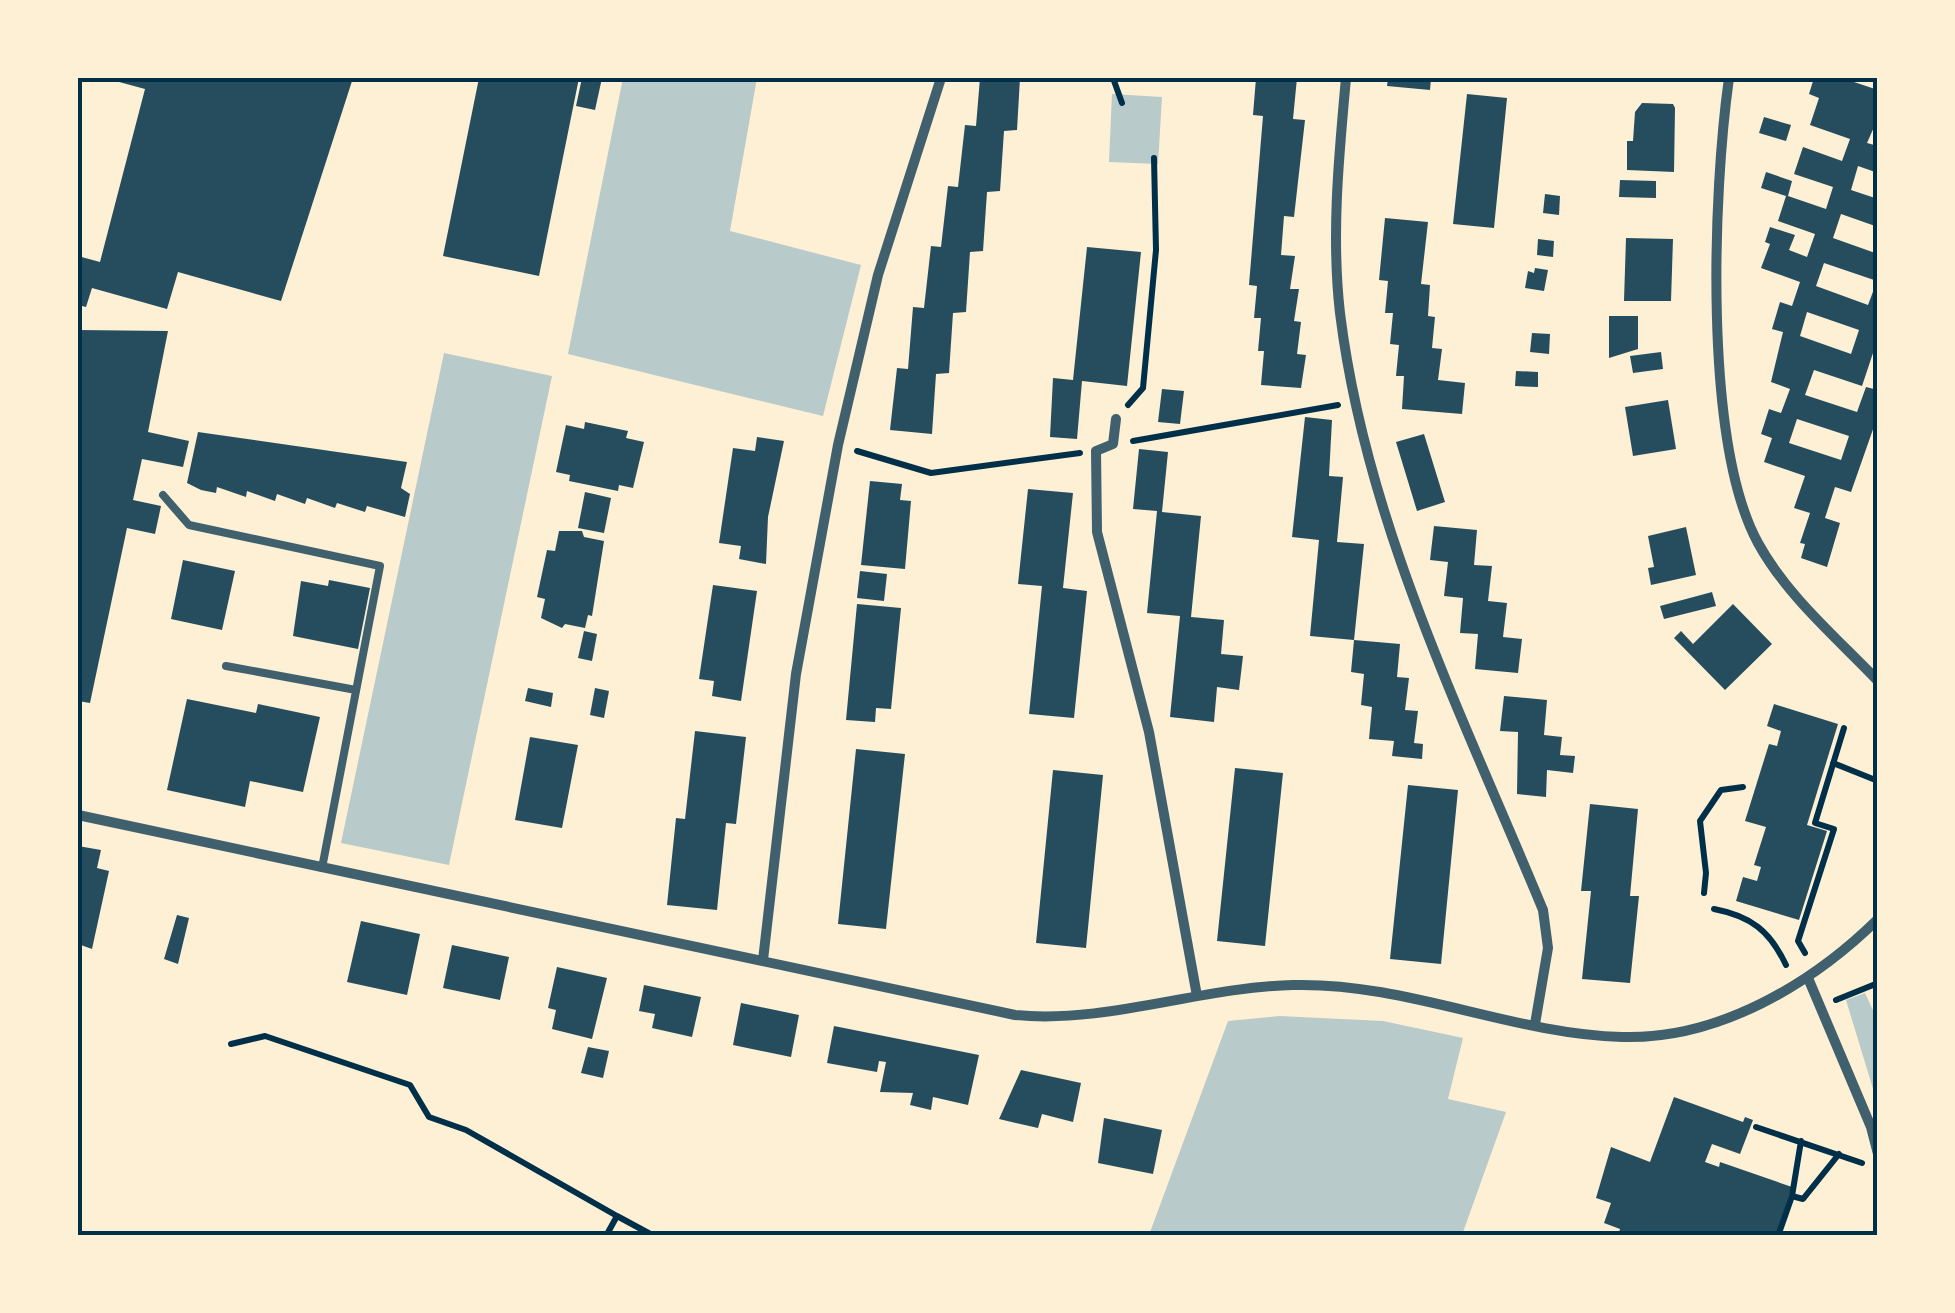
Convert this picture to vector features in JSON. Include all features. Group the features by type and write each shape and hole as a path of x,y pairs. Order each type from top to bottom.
{"street":[{"path":"763,960 796,674 838,445 878,275 941,78"},
{"path":"1346,78 1337,186 1340,312 1356,402 1388,534 1543,910 1548,948 1534,1024"},
{"path":"1728,78 1719,252 1722,409 1732,476 1758,543 1798,598 1878,681"},
{"path":"1116,419 1112,444 1096,451 1097,532 1148,732 1197,996"},
{"path":"78,815 1015,1015 1057,1019 1293,985 1378,990 1534,1024 1621,1038 1667,1034 1753,1006 1796,985 1878,920"},
{"path":"1812,974 1821,1006 1874,1127 1878,1154"}],"lane":[{"path":"163,495 189,525 380,566 322,868"},
{"path":"226,666 356,690"}],"path":[{"path":"1114,78 1122,103"},
{"path":"1116,419 1144,388 1156,250 1154,158"},
{"path":"1112,444 1356,402"},
{"path":"838,445 931,473 1096,451"},
{"path":"1812,974 1798,942 1834,829 1815,823 1844,728"},
{"path":"1833,763 1878,781"},
{"path":"1704,893 1706,872 1700,821 1721,790 1743,786"},
{"path":"1714,909 1748,918 1763,928 1796,985"},
{"path":"1821,1006 1878,983"},
{"path":"231,1044 265,1036 410,1085 429,1118 466,1130 654,1236"},
{"path":"1756,1128 1878,1168"},
{"path":"1778,1236 1792,1196 1801,1141"},
{"path":"1792,1196 1803,1199 1838,1154"},
{"path":"606,1236 617,1216"}],"shaded area":[{"path":"623,78 757,78 730,231 861,265 823,416 568,354"},
{"path":"1112,94 1162,97 1158,164 1109,162"},
{"path":"444,353 552,376 449,865 341,843"},
{"path":"1865,993 1877,1019 1877,1102 1846,1000"},
{"path":"1279,1016 1383,1021 1463,1038 1448,1099 1506,1112 1462,1235 1149,1235 1228,1021"}],"building":[{"path":"353,78 281,301 178,272 167,309 92,288 86,307 78,305 78,256 100,262 145,89 108,79"},
{"path":"479,78 579,78 539,276 443,256"},
{"path":"582,78 602,78 595,110 576,106"},
{"path":"980,78 1020,78 1017,130 1004,131 1000,191 987,192 983,251 970,252 966,312 953,313 949,373 936,374 932,434 890,430 897,368 908,369 913,307 924,308 931,246 941,247 948,186 958,187 965,125 976,126"},
{"path":"1256,78 1297,78 1293,119 1305,120 1294,217 1284,216 1281,255 1295,256 1290,289 1299,289 1294,321 1301,322 1297,354 1306,355 1301,388 1261,385 1261,318 1254,318 1257,286 1249,285 1263,116 1253,115"},
{"path":"1388,78 1431,78 1430,90 1387,86"},
{"path":"1814,78 1842,78 1878,90 1878,118 1867,143 1878,146 1878,173 1858,166 1851,190 1878,199 1878,227 1841,214 1833,238 1878,254 1878,338 1862,386 1814,370 1805,395 1857,412 1866,387 1878,390 1878,415 1851,492 1835,487 1825,518 1840,523 1827,567 1801,558 1805,544 1800,543 1810,513 1794,508 1805,476 1764,462 1772,438 1761,434 1769,409 1781,413 1790,389 1771,382 1783,332 1772,329 1780,302 1792,306 1800,282 1761,268 1770,244 1765,242 1770,227 1795,235 1789,250 1807,257 1815,234 1778,221 1786,196 1761,188 1766,172 1792,181 1788,196 1826,209 1833,187 1794,174 1803,147 1842,161 1850,139 1810,125 1819,98 1809,94","holes":["1824,263 1877,281 1868,305 1816,286","1807,312 1859,330 1851,354 1800,336","1797,419 1849,436 1841,460 1789,443"]},
{"path":"1467,94 1507,98 1494,228 1453,224"},
{"path":"1642,103 1673,104 1675,108 1674,172 1627,170 1627,141 1633,141 1635,112"},
{"path":"1764,117 1791,125 1786,141 1759,133"},
{"path":"1620,180 1656,181 1656,198 1619,197"},
{"path":"1545,194 1560,196 1559,215 1543,213"},
{"path":"1385,218 1428,222 1421,284 1430,285 1428,316 1435,317 1432,348 1442,349 1438,380 1465,383 1462,414 1402,409 1404,376 1396,376 1399,345 1390,344 1393,313 1385,313 1388,281 1379,280"},
{"path":"1626,238 1673,239 1671,301 1624,301"},
{"path":"1538,239 1554,241 1553,257 1537,255"},
{"path":"1087,247 1141,252 1127,386 1082,381 1077,439 1050,437 1053,378 1073,380"},
{"path":"1535,268 1548,270 1544,291 1525,288 1528,271 1534,273"},
{"path":"1609,316 1638,316 1638,349 1609,358"},
{"path":"78,330 168,331 148,432 189,441 183,467 142,459 133,500 161,506 155,534 127,528 90,703 78,701"},
{"path":"1532,333 1550,334 1549,354 1530,352"},
{"path":"1661,352 1663,369 1633,373 1630,356"},
{"path":"1516,371 1538,372 1538,387 1515,386"},
{"path":"1162,389 1184,391 1180,424 1158,422"},
{"path":"1668,400 1676,449 1633,456 1625,407"},
{"path":"1305,417 1332,420 1329,476 1343,477 1337,542 1364,544 1354,640 1310,636 1319,540 1292,537"},
{"path":"585,422 628,431 626,438 644,442 633,488 619,485 618,491 569,481 570,475 556,472 566,425 584,429"},
{"path":"198,432 407,462 401,488 410,494 405,517 367,506 365,512 337,503 335,508 307,498 305,504 277,494 275,501 247,491 246,497 217,487 216,493 201,490 187,483"},
{"path":"1424,434 1445,502 1417,511 1396,442"},
{"path":"757,437 784,441 768,517 766,564 739,559 741,546 719,543 733,448 755,451"},
{"path":"1139,449 1168,452 1162,512 1201,516 1191,617 1224,620 1221,654 1243,656 1239,690 1217,687 1214,722 1170,717 1180,616 1147,613 1157,511 1133,509"},
{"path":"870,481 902,484 900,500 911,501 905,569 861,565"},
{"path":"1028,489 1073,493 1063,588 1087,591 1074,718 1029,714 1042,586 1018,584"},
{"path":"585,492 611,498 604,533 578,528"},
{"path":"1434,526 1477,530 1474,565 1492,566 1488,601 1507,603 1503,637 1522,639 1518,673 1475,669 1478,634 1460,633 1463,598 1444,596 1448,562 1430,560"},
{"path":"1686,527 1696,575 1651,585 1648,568 1654,567 1648,536"},
{"path":"559,531 582,531 584,537 604,541 592,616 588,615 585,628 565,624 562,628 541,618 545,599 537,597 547,550 555,551"},
{"path":"183,560 235,571 222,630 171,619"},
{"path":"860,571 887,574 884,601 857,598"},
{"path":"329,580 370,588 358,649 293,636 301,581 328,586"},
{"path":"713,585 757,591 741,701 712,696 714,681 699,679"},
{"path":"1712,592 1716,606 1664,619 1660,606"},
{"path":"857,604 901,608 891,709 876,708 875,722 846,720"},
{"path":"1733,604 1772,644 1725,690 1674,638 1681,631 1693,644"},
{"path":"584,631 597,634 592,661 578,658"},
{"path":"1354,640 1400,644 1397,677 1409,678 1405,710 1418,711 1414,743 1423,744 1422,759 1392,756 1394,741 1369,739 1372,707 1361,705 1364,674 1351,672"},
{"path":"528,688 553,693 551,707 525,701"},
{"path":"595,688 609,691 604,718 590,715"},
{"path":"1504,696 1547,700 1544,735 1562,737 1560,755 1575,756 1573,773 1547,770 1546,797 1517,794 1518,732 1500,731"},
{"path":"187,699 256,713 258,704 320,717 303,792 250,781 245,807 167,790"},
{"path":"1774,704 1838,724 1807,825 1827,831 1799,920 1736,901 1743,877 1757,881 1761,867 1754,865 1766,827 1745,821 1769,744 1777,746 1781,731 1767,726"},
{"path":"695,731 746,737 736,824 726,823 717,910 667,905 676,818 685,819"},
{"path":"530,737 578,745 562,828 515,820"},
{"path":"856,749 905,754 886,929 838,924"},
{"path":"1235,768 1283,773 1265,946 1217,941"},
{"path":"1053,770 1103,775 1086,948 1036,943"},
{"path":"1408,785 1458,790 1441,964 1390,959"},
{"path":"1590,804 1638,809 1630,896 1639,896 1630,983 1582,979 1591,891 1581,891"},
{"path":"78,846 101,850 97,868 109,871 92,949 78,944"},
{"path":"177,915 189,918 178,964 164,959"},
{"path":"361,921 420,934 407,995 347,982"},
{"path":"452,945 509,957 500,1000 443,988"},
{"path":"557,967 607,978 592,1039 552,1029 556,1010 548,1008"},
{"path":"644,985 701,997 692,1037 652,1028 655,1014 639,1011"},
{"path":"741,1003 799,1015 791,1057 733,1045"},
{"path":"834,1026 979,1055 968,1105 933,1097 931,1110 910,1105 913,1093 880,1092 886,1062 879,1061 877,1072 827,1063"},
{"path":"588,1047 609,1051 603,1078 581,1073"},
{"path":"1021,1070 1081,1083 1073,1122 1042,1114 1038,1128 999,1119"},
{"path":"1674,1097 1743,1122 1745,1117 1753,1120 1740,1154 1712,1144 1705,1162 1719,1167 1720,1162 1792,1187 1776,1236 1618,1236 1620,1229 1604,1223 1611,1203 1596,1198 1611,1147 1650,1162"},
{"path":"1104,1118 1162,1130 1153,1174 1098,1163"}]}
